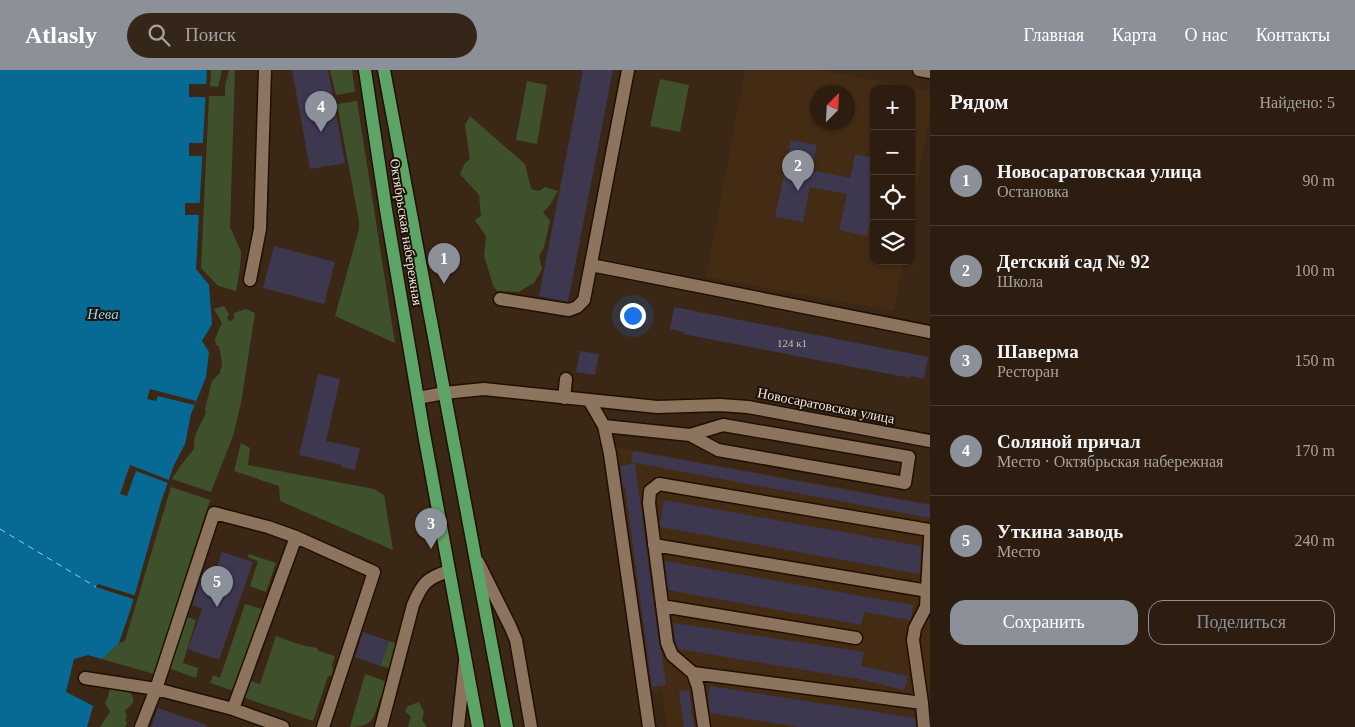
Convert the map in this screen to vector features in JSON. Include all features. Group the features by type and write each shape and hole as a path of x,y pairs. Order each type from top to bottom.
{"main road":[{"name":"Октябрьская набережная","path":"365,70 386,210 418,398 478,727"},
{"name":"Октябрьская набережная","path":"384,70 506,727"}],"street":[{"path":"250,280 260,229 265,70"},
{"path":"500,299 569,310 577,308 584,300 628,70"},
{"path":"919,70 930,72"},
{"path":"591,265 930,332"},
{"path":"564,398 566,379"},
{"name":"Новосаратовская улица","path":"418,398 484,389 657,407 720,405 748,407 930,441"},
{"path":"589,400 604,426 610,454 649,727"},
{"path":"604,426 690,435 718,450 905,483 909,457 723,425 690,435"},
{"path":"704,727 698,687 693,673 672,655 667,643 649,503 650,491 658,484 930,530"},
{"path":"141,727 156,689 214,513 268,527 296,537 374,572 323,727"},
{"path":"233,709 296,537"},
{"path":"924,727 913,640 915,628 926,607 930,538"},
{"path":"654,545 928,590"},
{"path":"474,555 516,640 531,727"},
{"path":"381,727 413,605 420,588 433,575 449,571"},
{"path":"662,606 856,638"},
{"path":"458,727 465,656"},
{"path":"693,673 922,703"},
{"path":"85,678 156,689 233,709 283,727"}],"shaded area":[{"path":"745,70 819,70 898,85 870,85 870,265 902,265 894,311 706,277"},
{"path":"915,88 930,91 930,114 915,194"},
{"path":"612,446 930,504 930,727 667,727 662,691 651,692"}],"green space":[{"path":"211,70 222,70 218,87 210,86"},
{"path":"229,70 235,70 230,227 241,251 236,291 218,286 201,268 209,96 225,96 225,86"},
{"path":"330,70 352,70 355,92 336,95"},
{"path":"660,79 689,85 680,132 650,126"},
{"path":"527,81 547,85 537,144 516,140"},
{"path":"357,101 395,343 335,316 359,229 337,104"},
{"path":"470,116 525,164 531,189 539,191 545,187 558,191 550,205 543,212 550,221 544,247 539,256 542,269 534,283 519,292 497,291 493,285 484,256 486,236 475,220 481,216 479,195 460,174 465,163 470,159 465,125"},
{"path":"224,306 229,314 227,319 231,321 234,318 234,313 246,309 255,313 241,403 233,436 211,492 172,479 194,449 196,434 206,413 205,409 212,381 220,373 222,363 219,346 216,345 215,339 222,323 214,309"},
{"path":"241,443 250,448 248,465 374,489 384,495 393,550 280,501 279,486 234,471"},
{"path":"171,487 210,500 154,674 102,659 119,643 125,641"},
{"path":"249,554 276,563 266,592 250,586 258,561 248,557"},
{"path":"189,597 193,598 187,617 196,620 183,663 198,668 196,678 168,668"},
{"path":"245,604 262,609 234,691 210,683 213,675 220,678"},
{"path":"276,636 301,645 317,648 319,651 335,656 331,676 328,676 313,721 245,698 251,681 260,684"},
{"path":"389,641 398,644 389,668 380,666"},
{"path":"365,674 385,681 382,698 380,698 374,716 368,723 358,727 350,727"},
{"path":"110,688 128,690 132,696 131,706 125,710 127,716 125,720 127,723 125,727 100,727 110,712 105,703"},
{"path":"419,702 424,712 422,720 427,727 408,727 411,717 405,711 408,706"}],"water":[{"name":"Нева","path":"0,70 207,70 196,269 209,285 212,324 202,341 209,352 206,377 191,414 185,444 174,465 161,502 131,608 119,643 102,659 88,655 74,659 66,692 93,706 87,727 0,727"}],"pier":[{"path":"189,84 206,84 206,97 189,97"},
{"path":"189,143 204,143 203,156 189,156"},
{"path":"185,203 200,203 200,215 185,215"},
{"path":"150,389 196,401 194,405 158,396 156,401 147,399"},
{"path":"130,465 169,480 168,483 136,471 127,496 120,494"},
{"path":"98,584 137,596 136,600 96,587"}],"building":[{"path":"292,70 328,70 345,163 310,169"},
{"path":"583,70 613,70 568,302 539,296"},
{"path":"791,140 817,145 812,170 850,178 855,154 870,157 870,221 867,236 839,230 847,194 810,187 803,222 775,217"},
{"path":"274,246 335,262 324,304 263,288"},
{"path":"674,307 928,357 924,379 911,376 910,378 683,334 684,332 670,329"},
{"path":"580,351 599,354 595,375 576,372"},
{"path":"318,374 340,379 326,441 360,448 355,470 299,455"},
{"path":"633,451 930,505 930,518 631,462"},
{"path":"635,463 666,685 652,687 625,487 623,487 620,466"},
{"path":"664,500 921,546 920,574 660,527"},
{"path":"222,552 253,562 219,660 188,649 202,609 192,605 200,582 211,586"},
{"path":"665,561 913,605 911,618 910,620 864,612 861,625 668,590"},
{"path":"673,623 864,652 861,666 908,676 904,690 859,679 678,649"},
{"path":"363,632 389,641 380,666 355,657"},
{"path":"710,686 915,718 916,727 800,727 710,713 708,698"},
{"path":"689,690 694,727 684,727 679,692"},
{"path":"158,708 207,725 206,727 151,727"}],"ferry route":[{"path":"0,529 96,587"}],"place":[{"name":"Соляной причал","path":"321,132"},
{"name":"Детский сад № 92","path":"798,191"},
{"name":"Новосаратовская улица","path":"444,284"},
{"name":"Шаверма","path":"431,549"},
{"name":"Уткина заводь","path":"217,607"}]}
